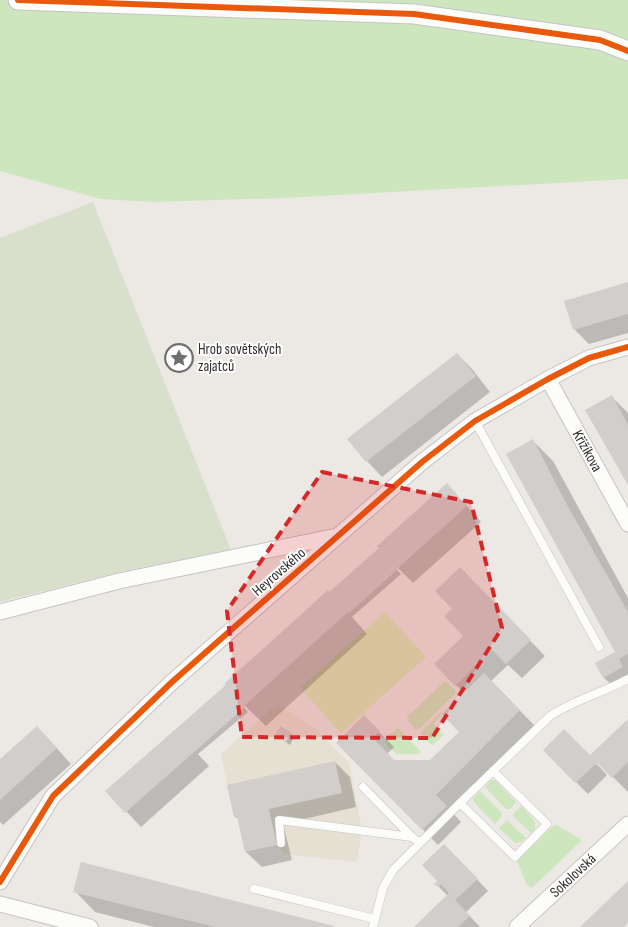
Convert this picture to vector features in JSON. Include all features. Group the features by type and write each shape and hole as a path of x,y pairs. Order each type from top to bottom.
{"street":[{"path":"18,0 414,14 600,40 628,50"},
{"name":"Heyrovského","path":"0,882 54,796 172,682 422,462 476,421 548,379 589,358 628,346"},
{"name":"Křižíkova","path":"548,379 628,524"},
{"path":"0,612 119,581 340,535"},
{"name":"Sokolovská","path":"517,927 628,824"},
{"path":"0,904 90,927"}],"lane":[{"path":"476,421 599,647"},
{"path":"254,889 374,923 388,878 402,860 493,770 550,716 565,706 628,679"},
{"path":"460,803 515,857 547,824 493,770"},
{"path":"363,787 419,842"},
{"path":"281,843 279,820 412,837"}],"highlighted area":[{"path":"322,472 471,502 502,628 432,738 242,737 227,611"}],"shaded area":[{"path":"277,704 315,728 349,763 362,829 357,862 284,854 277,845 245,852 237,816 234,817 221,754"}],"green space":[{"path":"0,0 628,0 628,179 284,198 155,202 101,199 0,171"},
{"path":"93,202 231,550 123,571 0,602 0,238"},
{"path":"385,612 426,657 341,733 300,688"},
{"path":"445,681 455,690 455,694 419,729 415,729 407,717"},
{"path":"441,712 442,714 433,724 444,735 432,745 420,733"},
{"path":"398,728 420,751 419,754 396,754 385,743 385,738"},
{"path":"491,780 495,780 516,802 510,809 506,809 485,787"},
{"path":"480,791 502,813 502,816 495,824 473,801 473,798"},
{"path":"521,806 534,822 535,829 531,833 513,816"},
{"path":"507,820 526,838 521,842 515,843 499,828"},
{"path":"555,824 582,840 532,888 527,885 517,861"}],"building":[{"path":"628,282 628,314 573,330 564,301"},
{"path":"457,353 476,376 366,462 347,439"},
{"path":"612,395 628,425 628,485 585,410"},
{"path":"533,439 566,503 628,612 628,654 619,659 623,667 603,678 595,663 615,652 506,454"},
{"path":"447,483 467,506 125,813 105,791 226,685 224,684 328,590 329,592 379,548 377,546"},
{"path":"460,567 531,640 506,664 492,650 455,686 434,664 463,636 444,616 452,609 435,591"},
{"path":"484,673 520,710 436,795 447,806 422,830 336,743 364,715 380,731 373,738 394,760 430,760 459,732 442,714"},
{"path":"628,719 628,762 612,778 597,763 575,783 543,750 564,729 590,755"},
{"path":"37,726 57,748 0,800 0,759"},
{"path":"280,726 291,732 286,742 275,736"},
{"path":"335,761 342,793 269,809 277,845 245,852 237,816 234,817 227,785"},
{"path":"444,844 478,879 455,900 470,916 458,927 414,927 449,893 441,884 438,887 434,884 437,881 422,865"},
{"path":"81,862 334,927 216,927 73,892"},
{"path":"628,881 628,923 624,927 580,927"}],"cycle path":[{"path":"18,0 414,14 600,40 628,51"},
{"path":"0,882 53,796 172,682 422,462 475,421 548,379 589,358 628,347"}],"place":[{"name":"Hrob sovětských zajatců","path":"179,358"}]}
